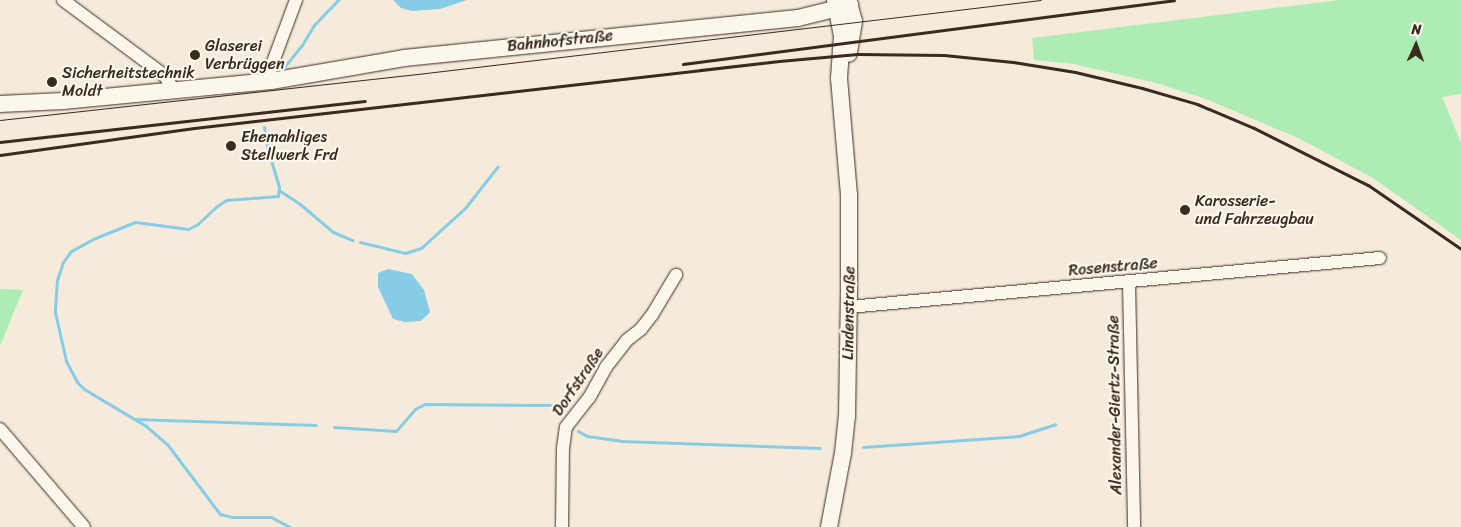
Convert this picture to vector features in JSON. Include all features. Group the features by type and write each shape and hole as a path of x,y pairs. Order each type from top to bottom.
{"main road":[{"name":"Bahnhofstraße","path":"0,104 171,91 271,81 404,58 798,18 843,3"},
{"name":"Lindenstraße","path":"829,527 846,434 849,195 841,98 854,31 854,21 843,3"}],"street":[{"path":"63,0 164,75 171,91"},
{"path":"271,81 270,70 296,0"},
{"name":"Rosenstraße","path":"849,307 1129,283 1380,258"},
{"name":"Dorfstraße","path":"562,527 563,448 566,428 589,398 606,367 627,340 641,329 652,315 676,276"},
{"name":"Alexander-Giertz-Straße","path":"1129,283 1134,527"},
{"path":"0,429 84,527"}],"green space":[{"path":"1339,0 1461,0 1461,94 1442,97 1461,143 1461,240 1373,178 1298,138 1206,99 1156,83 1073,64 1034,60 1032,38"},
{"path":"0,289 23,290 0,346"}],"water":[{"path":"393,0 467,0 440,9 412,11 401,8"},
{"path":"388,269 412,274 424,290 430,312 421,321 405,322 393,319 378,287 378,273"}],"waterway":[{"path":"285,66 302,45 314,25 338,0"},
{"path":"264,127 267,147 279,187 278,196 226,200 198,224 188,229 135,222 93,239 71,251 63,262 57,280 55,312 66,361 77,382 84,389 146,426 167,444 220,514 232,517 271,517 290,527"},
{"path":"360,242 405,253 421,248 465,208 498,166"},
{"path":"280,191 300,204 333,232 352,240"},
{"path":"334,427 396,431 415,409 425,404 551,405"},
{"path":"134,419 316,425"},
{"path":"863,447 1019,436 1055,424"},
{"path":"578,431 587,436 621,441 820,448"}],"tram line":[{"path":"0,120 426,73 1041,0"}],"railway":[{"path":"683,64 1174,0"},
{"path":"0,155 194,128 779,61 858,54 944,55 1013,62 1075,72 1142,88 1197,104 1254,128 1368,185 1461,249"},
{"path":"0,142 365,101"}],"place":[{"name":"Glaserei Verbrüggen","path":"195,55"},
{"name":"Sicherheitstechnik Moldt","path":"52,82"},
{"name":"Ehemahliges Stellwerk Frd","path":"231,146"},
{"name":"Karosserie- und Fahrzeugbau","path":"1185,210"}]}
